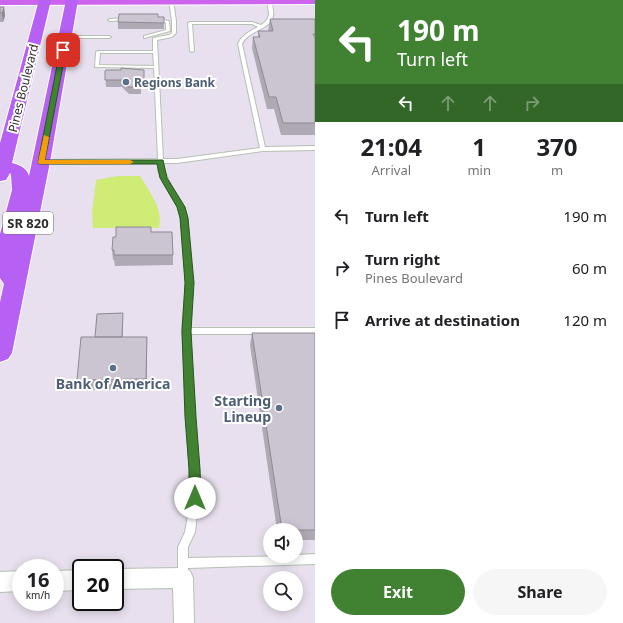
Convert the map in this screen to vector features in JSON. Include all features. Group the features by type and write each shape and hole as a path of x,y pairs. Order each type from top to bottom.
{"highway":[{"name":"Pines Boulevard","path":"1,172 13,130 45,0"},
{"name":"SR 820","path":"0,353 41,162 72,0"},
{"path":"13,130 24,158 41,162"},
{"path":"1,172 16,169 20,174 20,190 2,265 15,283"}],"main road":[{"path":"0,1 72,0 171,7 269,0 315,0"}],"street":[{"path":"124,578 183,571 184,623"},
{"path":"0,582 12,581"}],"lane":[{"path":"263,149 240,44 243,38 269,21 271,14 269,0"},
{"path":"171,7 175,20 174,33 170,36 155,39 160,162 164,178 181,207 184,218 189,283 186,331 190,417 195,469 195,498 190,532 183,547 183,571 315,559"},
{"path":"110,20 132,19"},
{"path":"146,37 164,33 168,31 169,28 168,22 165,20 148,19"},
{"path":"269,21 275,23"},
{"path":"192,51 190,23 252,23 261,26"},
{"path":"65,37 109,37"},
{"path":"156,52 98,52 97,66 156,66"},
{"path":"41,162 160,162 192,160 263,149 315,148"},
{"path":"186,331 315,331"}],"shaded area":[{"path":"118,176 140,176 158,207 160,221 159,228 93,228 92,212 96,180"}],"building":[{"path":"0,7 4,7 2,13 0,13"},
{"path":"119,14 158,14 158,17 164,17 164,23 118,22"},
{"path":"270,19 315,19 315,34 313,34 315,38 315,123 283,123 276,97 269,97 253,37 260,37 258,31 273,31"},
{"path":"121,68 144,70 144,80 139,80 137,82 141,87 128,87 122,80 105,80 106,70 121,70"},
{"path":"116,227 151,227 151,232 172,232 173,255 114,255 114,250 112,250 113,237 116,237"},
{"path":"123,313 122,337 95,337 97,314"},
{"path":"252,333 315,333 315,530 303,530 303,523 281,523"},
{"path":"81,337 147,337 146,379 77,380"}],"slow traffic":[{"path":"46,137 41,162 130,162"}],"place":[{"name":"Regions Bank","path":"126,82"},
{"name":"Bank of America","path":"113,368"},
{"name":"Starting Lineup","path":"279,408"}],"route":[{"path":"63,50 41,162 160,162 164,178 181,207 186,229 190,296 187,310 186,331 190,417 195,469 195,498"}]}
